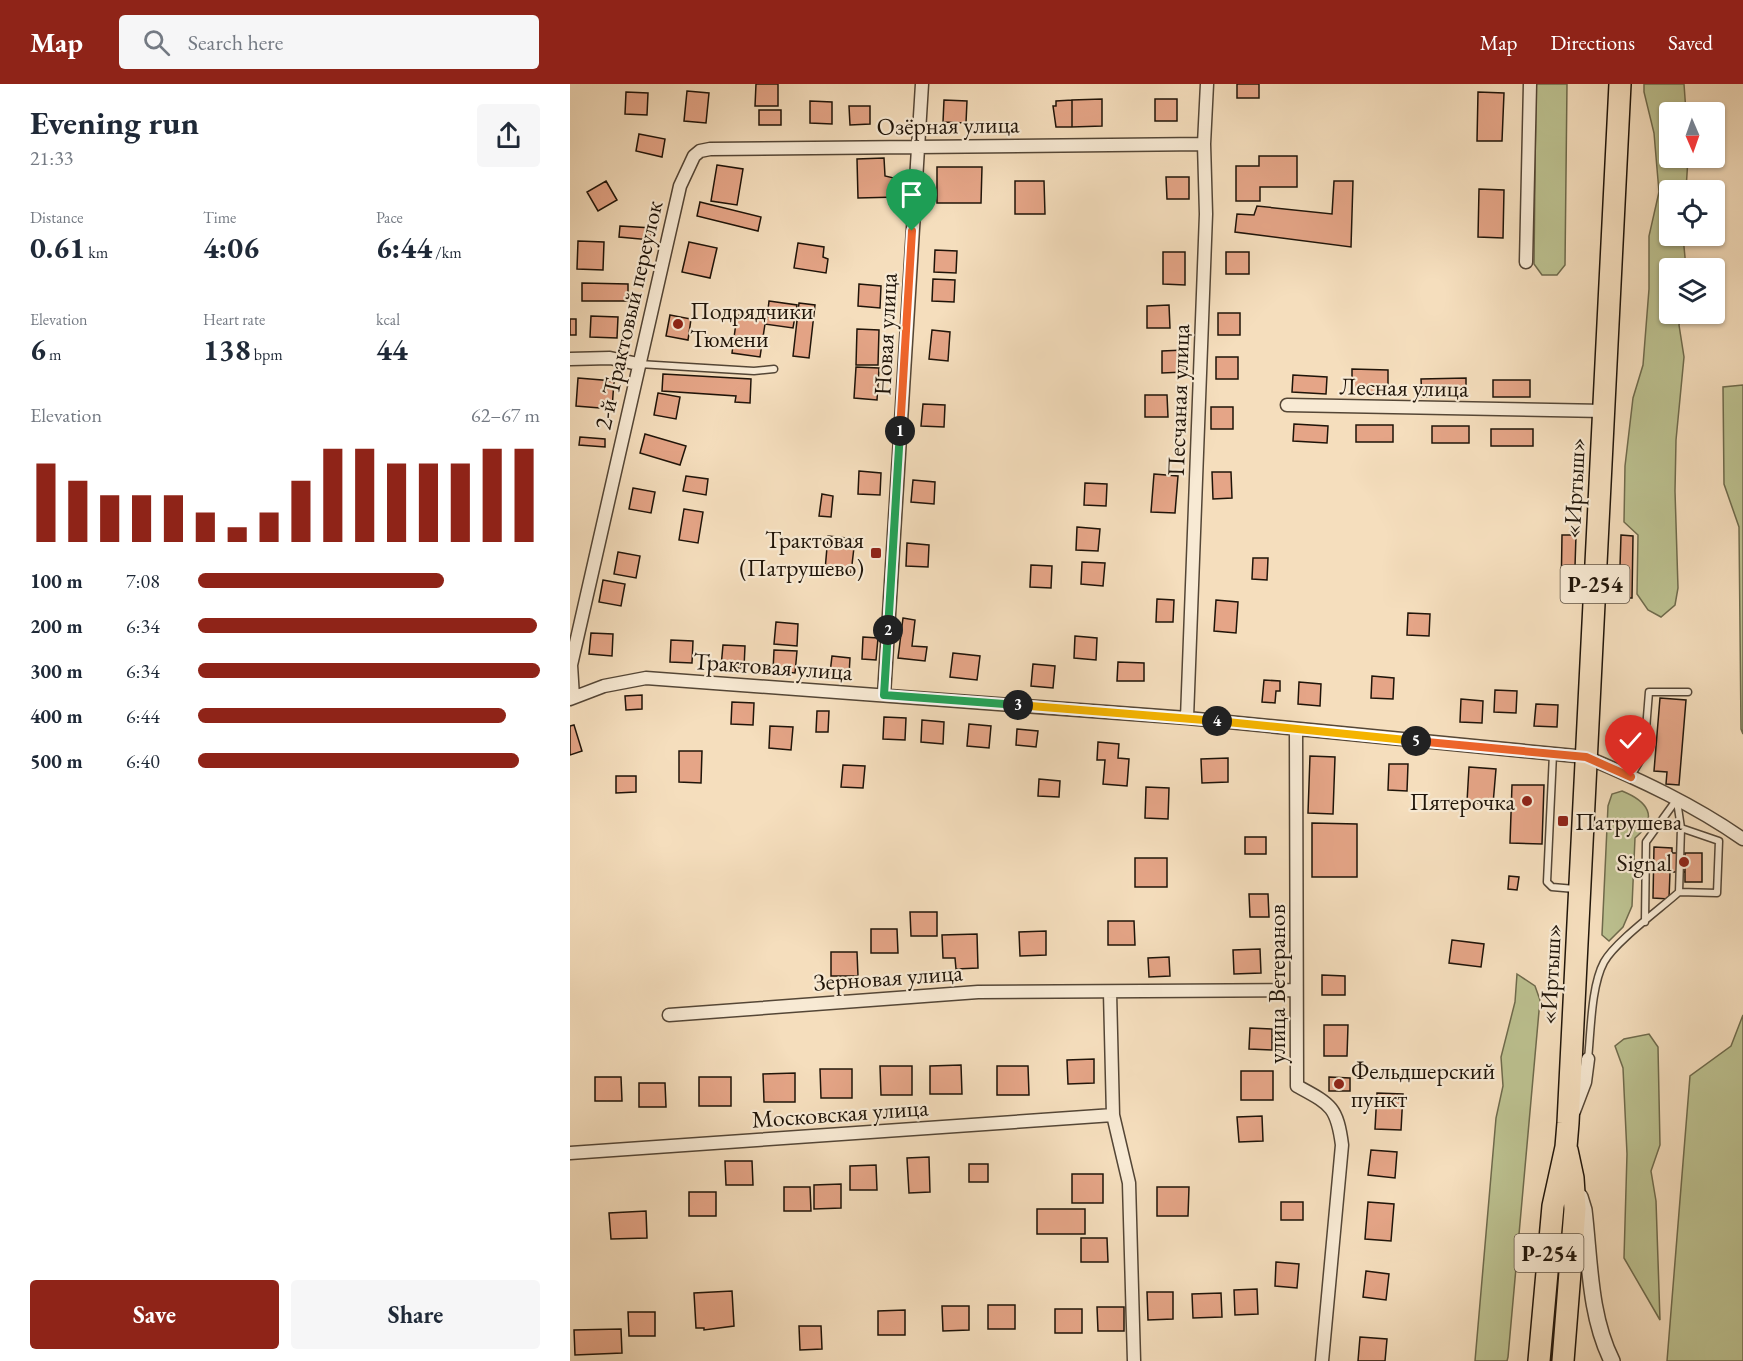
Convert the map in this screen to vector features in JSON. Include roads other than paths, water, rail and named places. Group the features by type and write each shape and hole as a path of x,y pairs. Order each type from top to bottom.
{"highway":[{"name":"«Иртыш»","path":"1539,1361 1553,1206 1566,1147 1568,1123 1620,84"},
{"name":"«Иртыш»","path":"1563,1361 1575,1209 1573,1178 1566,1147"}],"street":[{"name":"Новая улица","path":"884,695 922,84"},
{"name":"Песчаная улица","path":"1187,718 1206,214 1204,144 1207,84"},
{"path":"1526,262 1530,84"},
{"name":"Озёрная улица","path":"694,156 700,151 710,149 1204,144"},
{"name":"2-й Трактовый переулок","path":"571,698 571,665 638,364 680,186 694,156"},
{"path":"570,358 610,358 638,364"},
{"name":"Лесная улица","path":"1287,405 1604,411"},
{"name":"Трактовая улица","path":"571,698 604,686 646,678 1187,718 1586,757 1677,799 1743,839"},
{"name":"улица Ветеранов","path":"1296,729 1298,1086 1326,1102 1339,1121 1342,1144 1322,1361"},
{"name":"Зерновая улица","path":"669,1015 978,992 1296,990"},
{"path":"1110,992 1113,1115 1130,1183 1134,1361"},
{"path":"1568,1123 1582,1094 1588,1059"},
{"name":"Московская улица","path":"570,1153 1113,1115"},
{"path":"1573,1178 1584,1210 1595,1310 1606,1350 1612,1361"}],"lane":[{"path":"638,364 754,371 774,369"},
{"path":"1631,777 1644,754 1649,692 1688,692"},
{"path":"1553,754 1547,882 1552,887 1579,889"},
{"path":"1677,799 1682,828 1679,892"},
{"path":"1645,922 1646,843 1677,799"},
{"path":"1588,1059 1595,986 1604,962 1613,950 1679,892 1717,892 1719,841 1682,828"}],"place":[{"name":"Подрядчики Тюмени","path":"678,324"},
{"name":"Трактовая (Патрушево)","path":"876,553"},
{"name":"Пятерочка","path":"1527,801"},
{"name":"Патрушева","path":"1563,821"},
{"name":"Signal","path":"1684,862"},
{"name":"Фельдшерский пункт","path":"1339,1084"}]}
